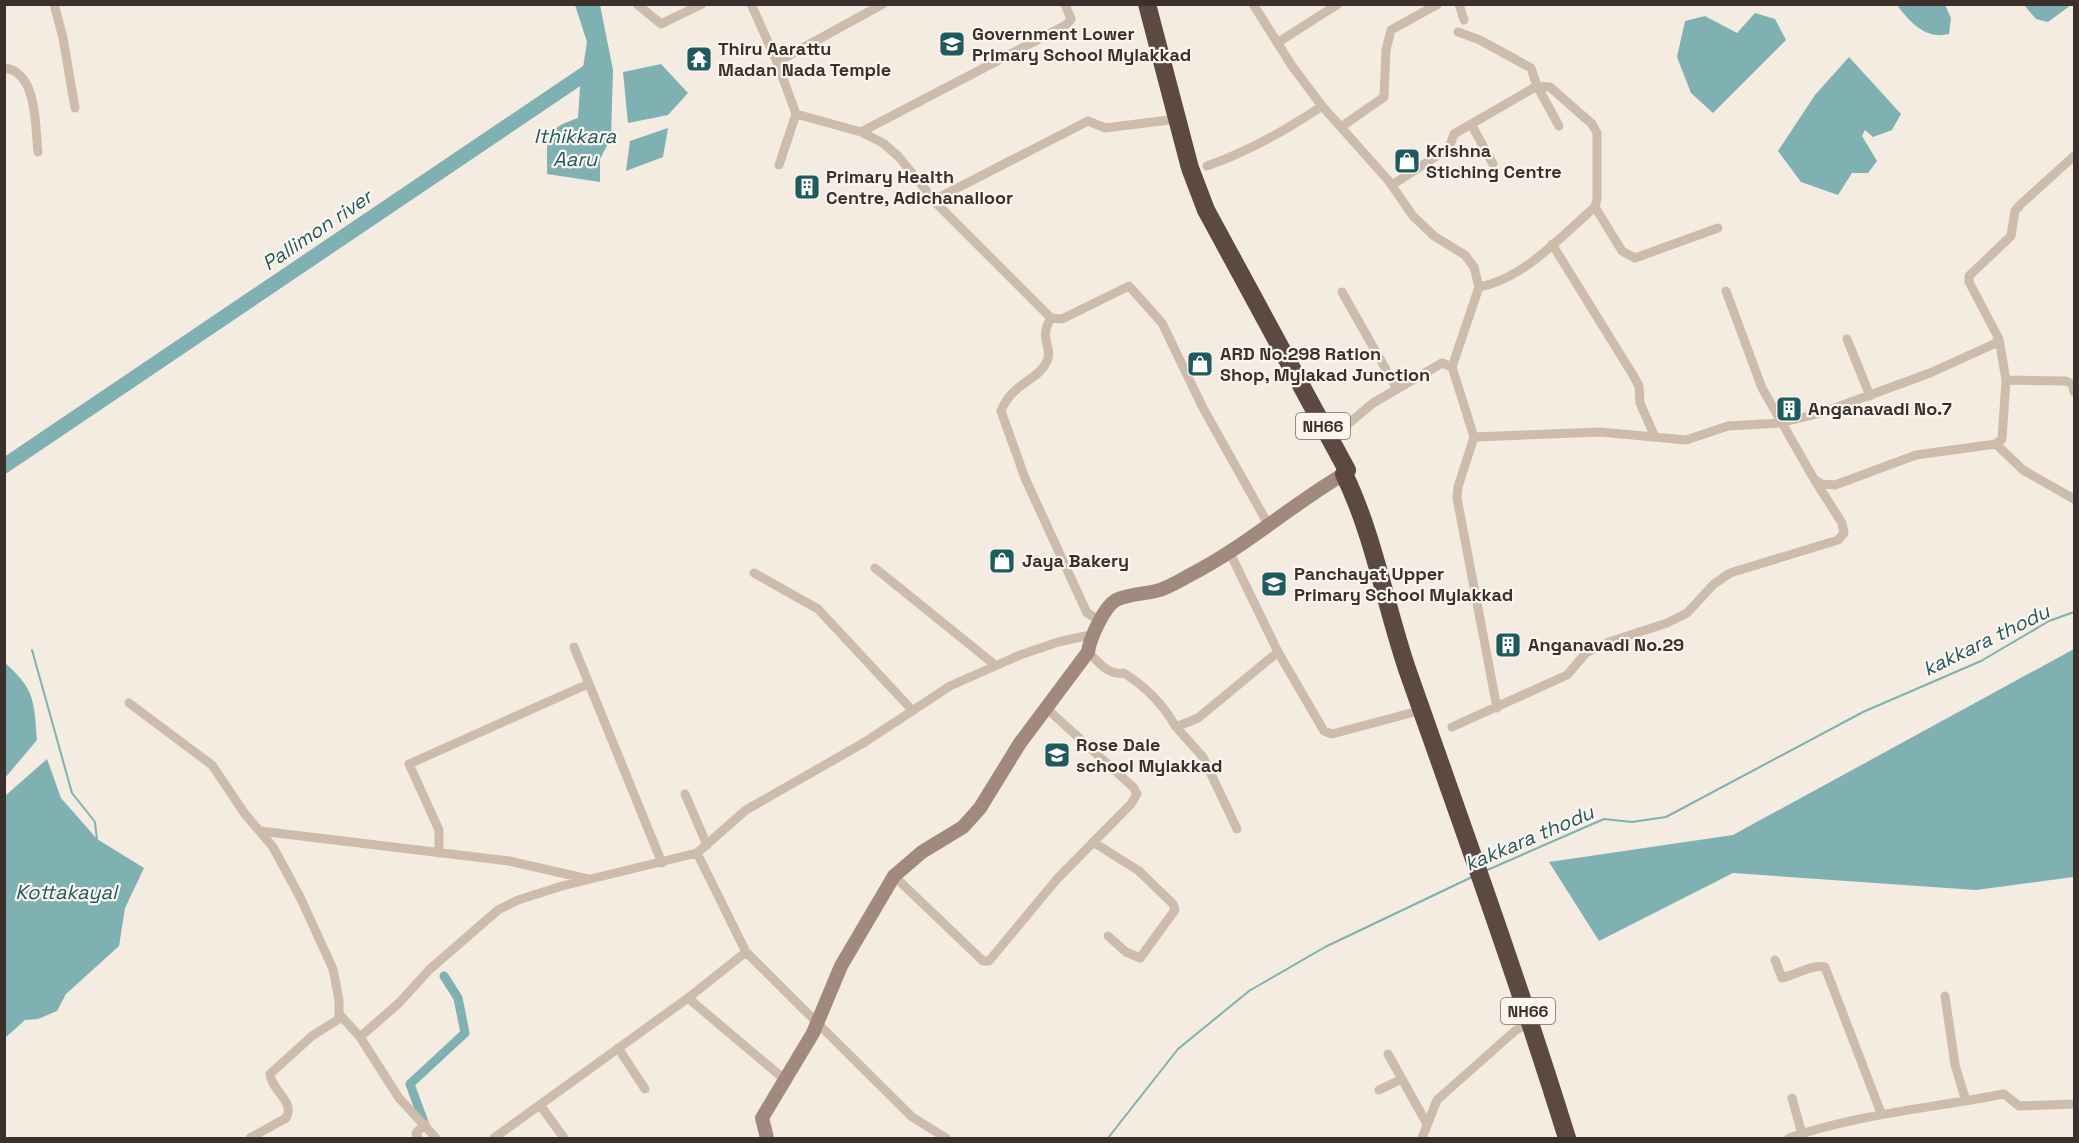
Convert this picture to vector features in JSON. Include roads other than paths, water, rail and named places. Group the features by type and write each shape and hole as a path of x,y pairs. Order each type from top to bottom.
{"highway":[{"name":"NH66","path":"1147,4 1190,168 1206,210 1347,470 1344,474 1360,506 1406,665 1472,858 1532,1023 1567,1138"}],"main road":[{"path":"767,1138 762,1118 817,1023 841,966 894,876 922,852 963,827 980,808 1045,707 1088,652 1090,635 1115,601 1170,585 1230,553 1268,524 1344,474"}],"street":[{"path":"54,4 63,38 75,108"},
{"path":"637,4 661,24 702,4"},
{"path":"752,4 796,114 779,165"},
{"path":"777,62 883,4"},
{"path":"861,132 1066,25 1071,19 1065,4"},
{"path":"1253,4 1277,43 1323,106 1392,185 1413,216 1434,236 1468,257 1474,267 1479,287 1452,367 1474,437 1458,487 1457,498 1497,708"},
{"path":"1277,43 1338,4"},
{"path":"1341,127 1384,97 1386,50 1391,30 1437,4"},
{"path":"1459,4 1464,20"},
{"path":"1458,32 1480,40 1531,69 1537,86 1559,126"},
{"path":"4,68 18,72 28,88 38,152"},
{"path":"1392,185 1449,148 1454,134 1537,86 1550,87 1596,130 1598,199 1595,207 1517,271 1495,283 1479,287"},
{"path":"1207,166 1254,148 1323,106"},
{"path":"796,114 861,132 881,142 899,157 934,200 1051,318 1062,319 1129,286 1162,323 1203,408 1268,524"},
{"path":"934,200 1088,121 1105,128 1177,119"},
{"path":"1471,124 1493,164"},
{"path":"1814,479 1821,484 1835,485 1916,454 1996,444 2002,439 2006,380 1999,339 1969,282 1970,276 2011,236 2015,211 2020,205 2071,160 2074,172"},
{"path":"1595,207 1622,251 1635,258 1718,228"},
{"path":"1552,244 1639,386 1640,403 1655,437"},
{"path":"1452,727 1567,675 1586,653 1687,613 1714,584 1730,573 1838,540 1844,533 1842,523 1780,423 1762,388 1726,291"},
{"path":"1342,292 1397,389"},
{"path":"1051,318 1046,327 1044,339 1049,352 1046,364 1016,388 1005,400 1001,411 1025,478 1087,613 1101,621"},
{"path":"1847,339 1870,396"},
{"path":"1474,437 1600,432 1686,440 1728,426 1780,423 1870,396 1930,373 1994,344 1999,339"},
{"path":"1341,430 1373,403 1439,364 1452,367"},
{"path":"2006,380 2068,381 2074,392"},
{"path":"1996,444 2023,470 2074,499"},
{"path":"1230,553 1278,652 1322,728 1329,734 1422,710"},
{"path":"875,568 995,665"},
{"path":"754,573 819,609 912,710"},
{"path":"360,1037 399,1003 435,964 498,910 518,900 588,879 697,853 746,810 865,742 950,686 995,665 1058,642 1090,635"},
{"path":"573,647 662,862"},
{"path":"1088,652 1108,671 1115,674 1124,673 1144,687 1163,705 1176,727 1203,757 1238,829"},
{"path":"1176,727 1198,717 1278,652"},
{"path":"439,853 439,830 408,764 588,684"},
{"path":"129,704 212,765 282,861 328,957 336,983 339,1018"},
{"path":"894,876 986,962 1057,879 1131,804 1137,794 1045,707"},
{"path":"685,794 706,845"},
{"path":"260,831 510,861 588,879"},
{"path":"1093,842 1139,871 1173,904 1175,910 1140,958 1125,952 1108,936"},
{"path":"697,853 746,952 912,1117 946,1138"},
{"path":"494,1138 688,998 746,952"},
{"path":"1775,960 1782,978 1818,965 1825,967 1881,1113"},
{"path":"1945,996 1955,1065 1966,1101"},
{"path":"688,998 784,1079"},
{"path":"250,1138 286,1118 289,1113 289,1107 270,1080 270,1074 312,1036 339,1018 345,1018 360,1037 399,1098 436,1138"},
{"path":"1422,1138 1437,1100 1516,1030 1532,1023"},
{"path":"618,1048 645,1089"},
{"path":"1388,1054 1427,1124"},
{"path":"1379,1090 1402,1079"},
{"path":"1789,1138 1881,1113 2004,1094 2019,1106 2074,1104"},
{"path":"1792,1098 1802,1134"},
{"path":"540,1105 564,1138"},
{"path":"418,1138 416,1133 425,1124"}],"water":[{"name":"Ithikkara Aaru","path":"575,5 600,5 613,70 611,138 600,159 600,182 547,174 549,137 558,127 578,118 587,42"},
{"path":"1897,5 1945,5 1951,18 1949,34 1925,32 1912,23"},
{"path":"2024,5 2071,5 2048,22 2036,19"},
{"path":"1755,13 1775,19 1786,40 1713,113 1691,93 1677,57 1685,21 1705,16 1737,33"},
{"path":"1849,57 1901,114 1892,130 1873,137 1865,130 1862,136 1877,161 1868,173 1852,173 1838,195 1801,182 1778,151 1815,95"},
{"path":"661,64 688,93 668,115 628,123 623,72"},
{"path":"668,128 663,157 626,171 630,141"},
{"path":"2074,649 2074,877 1976,890 1733,873 1599,941 1549,862 1733,835"},
{"path":"4,662 22,680 31,696 37,740 5,778"},
{"name":"Kottakayal","path":"47,759 61,798 97,839 144,868 125,908 119,946 66,994 57,1011 38,1019 25,1020 5,1038 5,796"}],"waterway":[{"name":"Pallimon river","path":"4,466 598,65"},
{"name":"kakkara thodu","path":"1485,871 1604,819 1632,822 1666,817 1863,712 1981,661 2049,621 2074,612"},
{"path":"32,650 72,793 95,822 97,840"},
{"name":"kakkara thodu","path":"1108,1138 1178,1049 1249,991 1325,947 1472,877"},
{"path":"425,1125 410,1084 465,1033 458,998 444,976"}],"place":[{"name":"Government Lower Primary School Mylakkad","path":"952,44"},
{"name":"Thiru Aarattu Madan Nada Temple","path":"699,59"},
{"name":"Krishna Stiching Centre","path":"1407,161"},
{"name":"Primary Health Centre, Adichanalloor","path":"807,187"},
{"name":"ARD No.298 Ration Shop, Mylakad Junction","path":"1200,364"},
{"name":"Anganavadi No.7","path":"1789,409"},
{"name":"Jaya Bakery","path":"1002,561"},
{"name":"Panchayat Upper Primary School Mylakkad","path":"1274,584"},
{"name":"Anganavadi No.29","path":"1508,645"},
{"name":"Rose Dale school Mylakkad","path":"1057,755"}]}
